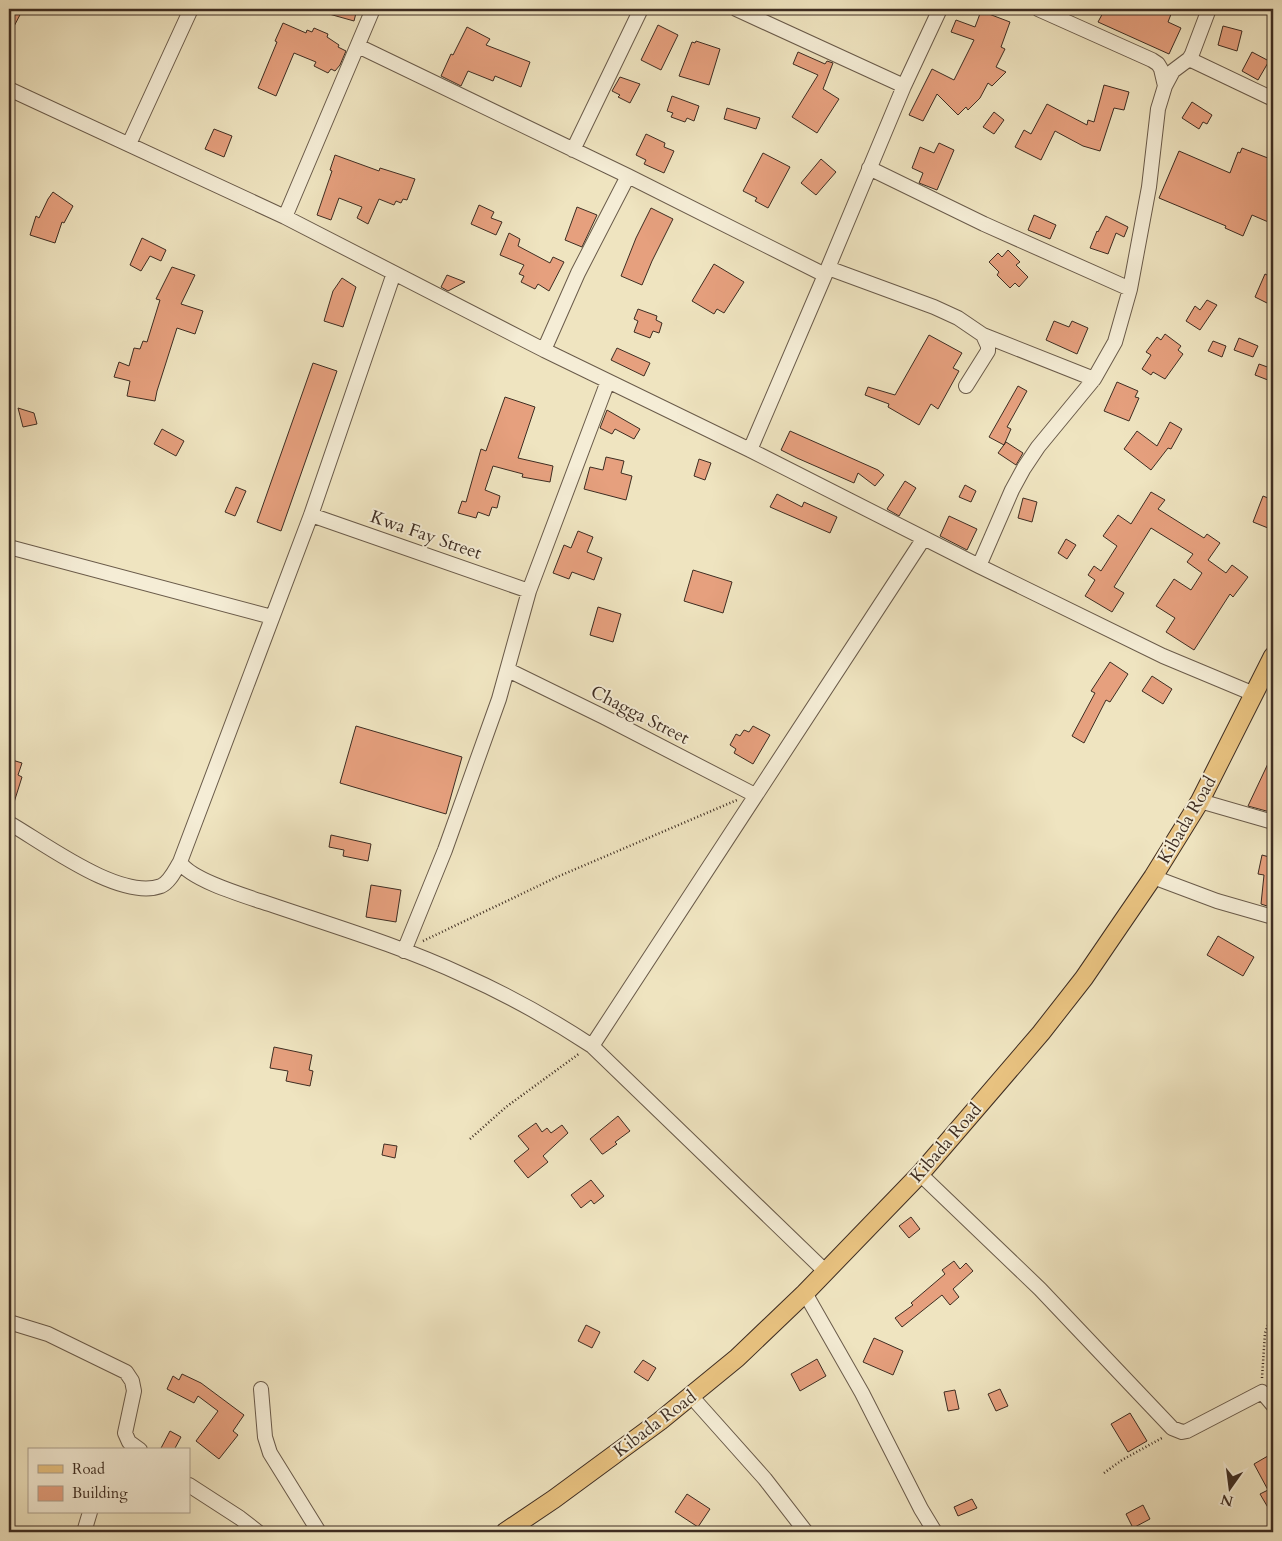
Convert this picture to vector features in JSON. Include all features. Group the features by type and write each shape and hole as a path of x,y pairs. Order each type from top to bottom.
{"main road":[{"name":"Kibada Road","path":"505,1532 562,1494 660,1422 737,1358 826,1272 920,1174 1041,1033 1084,978 1153,877 1200,800 1273,656"}],"street":[{"path":"129,144 191,9"},
{"path":"285,217 372,9"},
{"path":"573,150 642,9"},
{"path":"736,9 904,86"},
{"path":"750,450 904,86 940,9"},
{"path":"1038,9 1152,60 1161,69 1165,86"},
{"path":"978,566 1012,490 1024,468 1038,447 1094,379 1115,342 1130,288 1149,187 1158,109 1165,86 1173,71 1189,59 1209,9"},
{"path":"358,46 827,271 934,307 963,321 984,335 1094,379"},
{"path":"1189,59 1273,99"},
{"path":"9,89 285,217 544,350 750,450 978,566 1163,656 1254,694"},
{"path":"869,168 984,224 1130,288"},
{"path":"544,350 578,273 628,176"},
{"path":"9,823 85,870 134,888 149,888 162,885 170,878 180,862 311,515 394,273"},
{"path":"966,386 988,350 984,335"},
{"path":"404,951 445,850 499,699 529,591 608,382"},
{"name":"Kwa Fay Street","path":"311,515 529,591"},
{"path":"592,1046 924,538"},
{"path":"9,547 272,617"},
{"name":"Chagga Street","path":"508,670 755,795"},
{"path":"1200,800 1273,822"},
{"path":"180,862 191,874 229,890 404,951 462,974 548,1018 592,1046 826,1272"},
{"path":"1153,877 1217,901 1273,917"},
{"path":"920,1174 1040,1289 1172,1428 1187,1431 1198,1427 1262,1392 1273,1405"},
{"path":"805,1293 862,1393 921,1509 935,1532"},
{"path":"9,1322 48,1334 126,1372 132,1381 134,1391 125,1433 130,1447"},
{"path":"261,1389 265,1437 270,1453 319,1532"},
{"path":"692,1396 765,1479 806,1532"},
{"path":"190,1486 258,1532"},
{"path":"84,1532 89,1514"}],"path":[{"path":"404,951 445,929 557,877 733,802 755,795"},
{"path":"470,1139 506,1107 592,1046"},
{"path":"1262,1392 1265,1333 1273,1312"},
{"path":"1104,1473 1122,1460 1176,1430"}],"building":[{"path":"9,9 23,9 9,36"},
{"path":"323,9 357,9 354,21 322,12"},
{"path":"1105,9 1173,9 1168,22 1181,28 1169,54 1098,22"},
{"path":"981,11 1010,22 1001,47 1005,49 996,67 1006,72 992,86 988,83 980,98 968,110 966,107 958,115 937,94 923,121 909,115 932,69 954,80 974,40 951,32 956,20 975,27"},
{"path":"283,23 306,33 307,30 312,32 314,28 328,34 327,37 339,45 338,47 346,51 340,65 335,71 331,69 328,73 314,66 316,62 294,53 276,96 258,88"},
{"path":"658,25 678,35 661,70 641,60"},
{"path":"1223,26 1242,31 1237,51 1218,45"},
{"path":"467,27 490,39 486,45 530,62 521,87 495,76 493,81 468,71 461,86 441,76"},
{"path":"696,41 720,49 709,85 679,76 692,42 695,43"},
{"path":"798,52 825,64 827,61 833,63 823,89 839,99 817,133 792,117 818,75 793,64"},
{"path":"1252,52 1269,61 1258,80 1242,71"},
{"path":"620,77 640,84 630,103 618,97 620,95 612,91"},
{"path":"1104,85 1129,92 1124,110 1114,108 1100,151 1083,146 1055,131 1041,160 1015,147 1024,130 1031,134 1047,104 1087,125 1088,120 1094,122"},
{"path":"672,96 699,106 694,121 687,118 685,122 671,117 673,113 667,111"},
{"path":"1192,102 1212,115 1207,124 1203,122 1199,129 1182,118"},
{"path":"727,108 760,118 756,129 724,119"},
{"path":"994,112 1004,120 994,134 983,127"},
{"path":"214,129 232,136 224,157 205,149"},
{"path":"646,134 665,143 664,147 674,151 664,173 644,164 646,160 636,155"},
{"path":"939,143 954,150 937,190 919,183 923,173 912,168 920,147 934,153"},
{"path":"1242,148 1273,160 1273,224 1252,215 1243,236 1225,228 1226,226 1159,198 1179,151 1230,173 1238,152 1240,153"},
{"path":"763,153 790,167 768,208 755,201 757,198 743,191"},
{"path":"335,155 379,171 380,168 415,179 407,200 403,199 401,203 396,201 394,205 379,199 368,224 357,218 362,207 339,198 331,220 317,215 332,171 330,170"},
{"path":"821,159 836,172 816,195 801,183"},
{"path":"53,192 73,206 64,223 62,222 55,243 30,235 36,216 39,218"},
{"path":"479,205 494,212 491,218 502,222 496,235 471,224"},
{"path":"577,207 597,215 582,247 565,240"},
{"path":"651,208 673,219 642,285 621,276 636,238"},
{"path":"1034,215 1056,225 1050,239 1028,230"},
{"path":"1106,216 1128,227 1124,237 1116,233 1108,254 1090,248"},
{"path":"509,233 520,239 518,246 550,263 553,257 564,262 549,291 538,284 535,289 521,282 524,276 519,274 524,265 500,255"},
{"path":"142,238 166,250 161,261 150,256 141,271 130,265"},
{"path":"1008,250 1020,262 1016,265 1028,277 1019,287 1015,283 1010,288 997,275 999,272 989,262 998,253 1002,257"},
{"path":"714,264 744,282 724,313 717,309 714,314 692,301"},
{"path":"172,267 195,275 181,304 203,311 195,334 177,328 155,401 127,396 130,381 114,377 119,362 129,366 134,348 140,349 143,341 147,342 160,300 156,299"},
{"path":"1265,274 1273,278 1273,306 1255,297"},
{"path":"447,275 465,282 448,291 441,287"},
{"path":"342,278 356,287 343,327 324,321 333,291"},
{"path":"1207,300 1217,305 1200,330 1186,321 1195,306 1200,310"},
{"path":"638,309 657,316 656,320 662,323 659,333 653,331 650,338 634,332 638,321 634,319"},
{"path":"1054,321 1069,327 1072,321 1088,328 1077,354 1046,340"},
{"path":"1165,334 1181,346 1178,350 1183,354 1165,379 1153,372 1151,375 1142,369 1151,355 1146,352 1157,337 1161,340"},
{"path":"929,335 962,353 953,368 959,371 938,409 931,404 919,425 888,407 889,404 865,395 868,387 895,395"},
{"path":"1239,338 1258,346 1253,357 1234,350"},
{"path":"1213,341 1226,346 1222,357 1208,351"},
{"path":"617,348 650,363 644,376 611,360"},
{"path":"313,363 337,371 281,531 257,522"},
{"path":"1259,364 1273,369 1273,382 1255,375"},
{"path":"1117,382 1138,391 1135,397 1139,398 1129,421 1104,411"},
{"path":"1018,386 1027,391 1007,427 1011,429 1004,445 989,437"},
{"path":"505,397 535,407 518,458 553,466 550,482 522,477 523,474 493,466 485,490 500,496 497,508 492,507 489,516 478,512 476,518 458,513 462,501 466,502 481,449 486,451"},
{"path":"18,408 34,413 37,424 23,427"},
{"path":"607,410 640,429 634,439 615,429 612,434 600,428"},
{"path":"1170,422 1182,429 1171,449 1168,448 1151,470 1124,449 1137,431 1157,446"},
{"path":"162,429 184,441 176,456 154,444"},
{"path":"790,431 878,470 884,475 875,486 858,473 854,483 797,458 781,450"},
{"path":"1006,442 1023,453 1016,465 998,453"},
{"path":"606,457 624,461 621,473 632,476 626,500 584,489 590,467 603,470"},
{"path":"699,459 711,463 705,480 694,476"},
{"path":"905,481 916,488 899,516 887,509"},
{"path":"965,485 976,491 971,502 959,497"},
{"path":"236,487 246,491 235,516 225,512"},
{"path":"1151,492 1165,500 1158,509 1204,538 1207,534 1220,543 1208,560 1226,573 1232,565 1248,577 1233,597 1230,594 1194,650 1166,632 1175,618 1156,606 1174,579 1191,590 1202,573 1187,562 1193,554 1151,528 1114,587 1124,593 1112,612 1085,596 1095,580 1088,575 1094,566 1101,571 1117,546 1103,536 1118,515 1131,524"},
{"path":"777,494 802,507 804,502 837,517 830,533 770,507"},
{"path":"1263,496 1273,500 1273,513 1268,528 1253,522"},
{"path":"1023,498 1037,502 1032,522 1018,518"},
{"path":"949,516 977,529 967,550 940,536"},
{"path":"578,531 593,537 587,552 602,558 594,580 572,572 569,579 553,573 564,545 571,548"},
{"path":"1066,539 1076,545 1067,559 1058,553"},
{"path":"693,570 732,582 723,613 684,601"},
{"path":"598,607 621,614 613,642 590,635"},
{"path":"1110,662 1128,674 1110,702 1106,700 1084,743 1072,736 1095,693 1091,691"},
{"path":"1152,676 1172,689 1163,704 1142,691"},
{"path":"356,726 462,757 446,814 340,783"},
{"path":"753,726 770,735 753,764 734,753 736,749 730,745 736,734 740,736 744,730 749,732"},
{"path":"1273,753 1273,806 1270,812 1248,806"},
{"path":"9,759 22,763 18,775 22,777 11,812 9,811"},
{"path":"331,835 371,844 368,861 343,856 344,850 329,847"},
{"path":"1262,855 1273,858 1273,908 1261,904 1264,875 1258,874"},
{"path":"371,885 401,890 396,922 366,917"},
{"path":"1218,936 1254,957 1243,976 1207,955"},
{"path":"274,1047 312,1055 309,1070 313,1071 310,1086 286,1081 288,1071 270,1068"},
{"path":"618,1116 630,1131 615,1142 617,1144 602,1154 590,1139"},
{"path":"536,1123 542,1132 547,1128 551,1133 562,1125 568,1133 543,1156 548,1162 528,1178 514,1161 529,1149 518,1136"},
{"path":"384,1144 397,1146 395,1158 382,1155"},
{"path":"591,1180 604,1196 594,1204 591,1200 581,1208 571,1195"},
{"path":"911,1217 920,1229 909,1238 899,1226"},
{"path":"954,1261 960,1269 966,1263 973,1271 953,1289 959,1297 950,1305 942,1295 902,1327 895,1318 913,1305 911,1303 945,1274 942,1270"},
{"path":"586,1325 600,1332 592,1348 578,1341"},
{"path":"874,1338 903,1351 893,1375 863,1362"},
{"path":"817,1359 826,1376 800,1391 791,1374"},
{"path":"643,1360 656,1368 648,1381 634,1372"},
{"path":"182,1374 201,1383 244,1415 233,1431 238,1435 219,1459 196,1441 218,1411 198,1396 194,1403 167,1389 173,1376 179,1380"},
{"path":"1000,1389 1008,1406 996,1411 988,1394"},
{"path":"955,1390 959,1409 948,1411 944,1392"},
{"path":"1130,1413 1147,1441 1128,1452 1111,1424"},
{"path":"170,1431 181,1437 175,1448 161,1448"},
{"path":"1273,1453 1273,1516 1260,1494 1268,1490 1254,1464"},
{"path":"687,1494 710,1509 698,1527 675,1512"},
{"path":"972,1499 977,1508 958,1516 954,1507"},
{"path":"1143,1505 1150,1519 1133,1528 1126,1514"}]}
